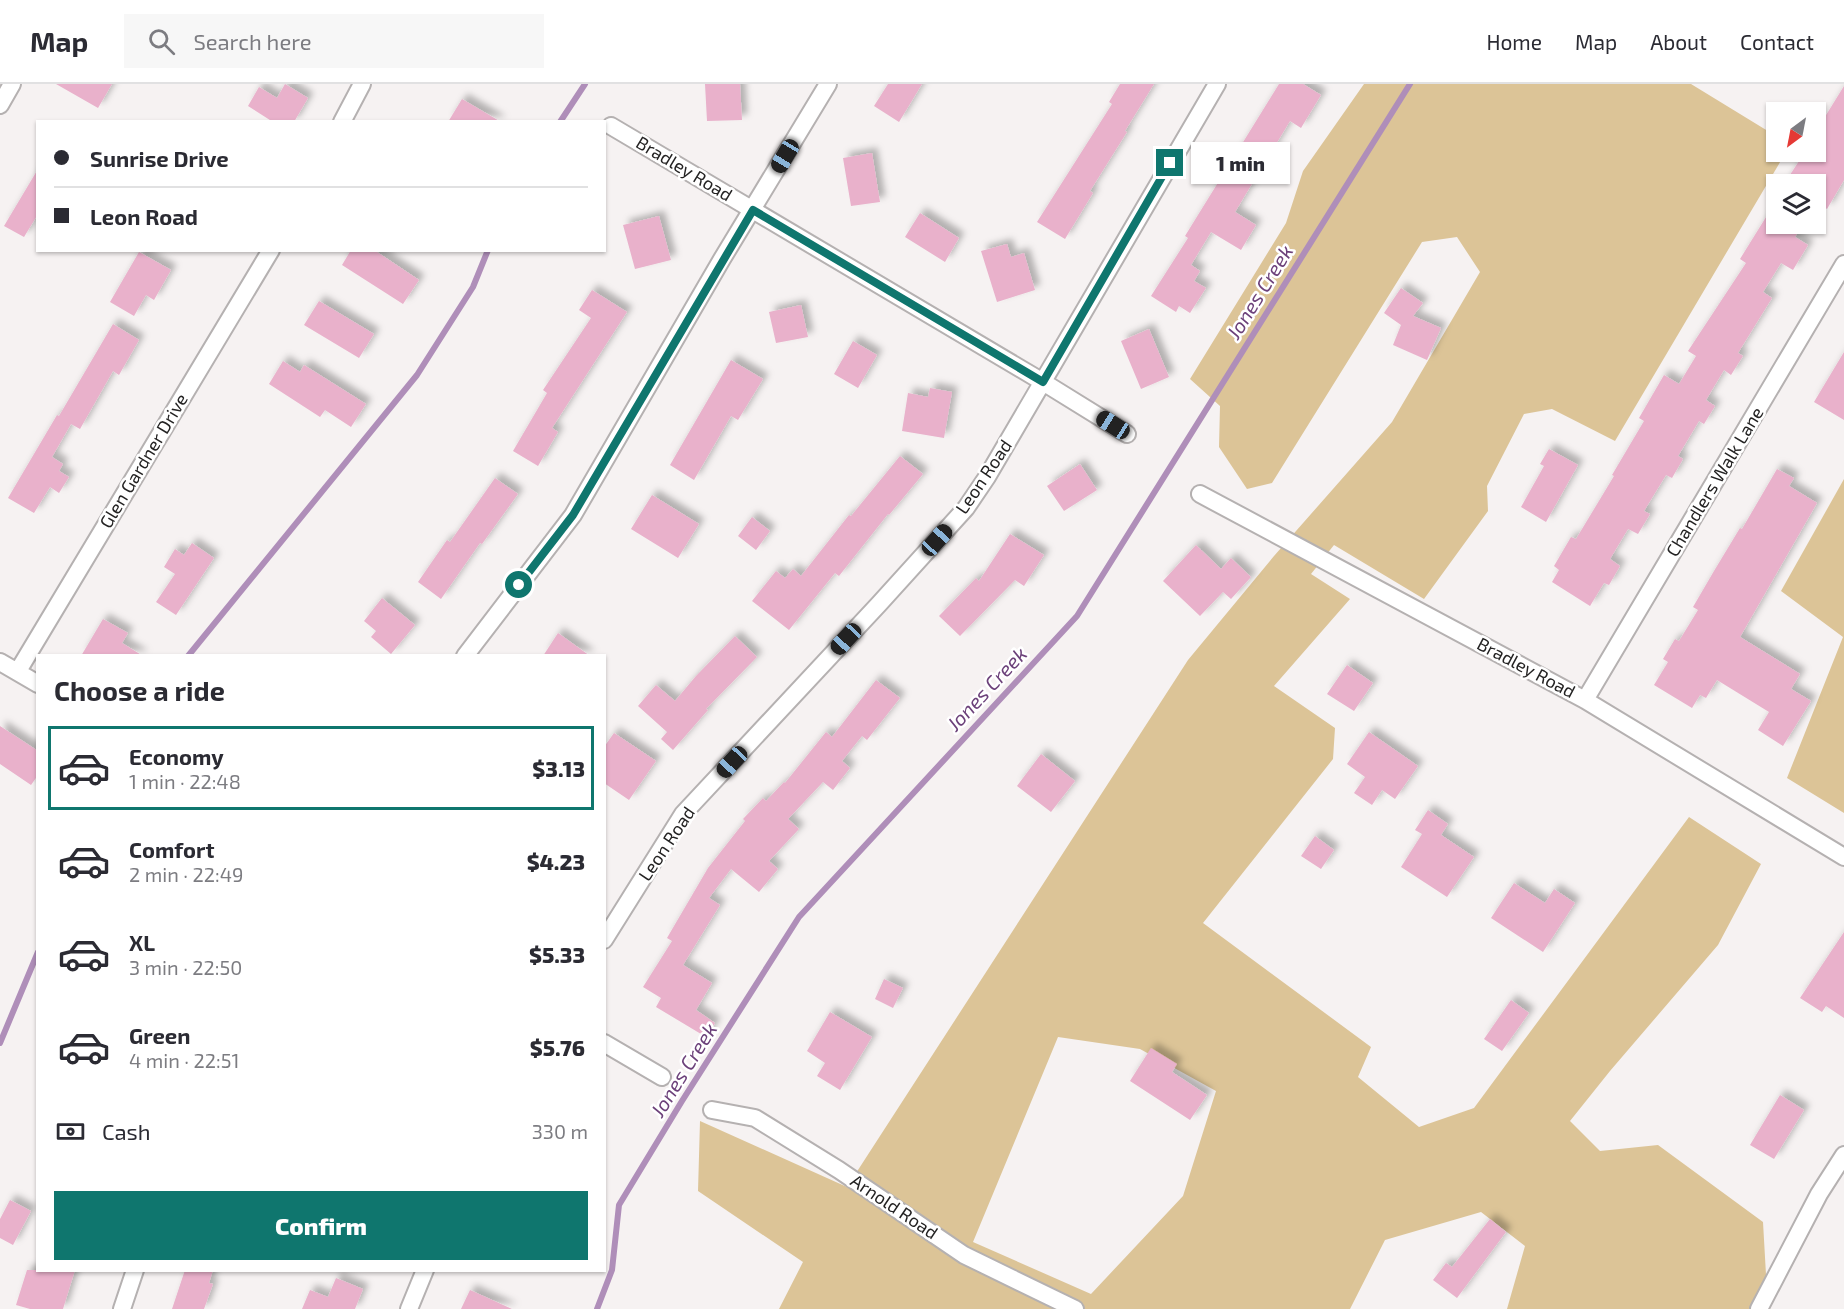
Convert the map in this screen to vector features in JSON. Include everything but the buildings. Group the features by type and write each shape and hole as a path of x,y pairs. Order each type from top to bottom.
{"street":[{"path":"0,105 12,84"},
{"path":"343,120 362,84"},
{"path":"467,654 573,515 828,84"},
{"name":"Leon Road","path":"606,937 683,814 966,508 987,477 1217,84"},
{"name":"Bradley Road","path":"611,126 1127,434"},
{"name":"Glen Gardner Drive","path":"18,671 270,252"},
{"name":"Chandlers Walk Lane","path":"1585,700 1844,264"},
{"name":"Bradley Road","path":"1200,494 1585,700 1844,856"},
{"path":"0,662 36,683"},
{"path":"606,1044 662,1077"},
{"name":"Arnold Road","path":"712,1110 755,1118 839,1170 964,1255 1075,1309"},
{"path":"1760,1309 1819,1194 1844,1155"},
{"path":"123,1309 134,1272"},
{"path":"409,1309 424,1272"}],"shaded area":[{"path":"1364,84 1691,84 1766,130 1766,162 1780,162 1773,174 1766,174 1766,186 1615,441 1552,409 1524,414 1487,486 1488,511 1424,599 1334,545 1311,574 1350,599 1274,686 1335,728 1333,759 1203,923 1371,1047 1358,1077 1419,1127 1474,1108 1689,817 1761,864 1718,945 1570,1121 1600,1151 1658,1145 1763,1222 1767,1292 1762,1309 1507,1309 1525,1246 1481,1212 1385,1240 1350,1309 779,1309 803,1262 698,1191 700,1121 847,1187 1188,660 1274,556 1392,422 1480,272 1457,237 1422,242 1272,483 1247,489 1219,447 1220,406 1190,379 1286,223 1303,171","holes":["1058,1037 1140,1049 1216,1091 1183,1196 1091,1294 973,1242"]},
{"path":"1844,479 1844,813 1787,778 1843,637 1781,591"}],"waterway":[{"path":"561,120 585,84"},
{"name":"Jones Creek","path":"597,1309 612,1270 619,1205 799,917 1077,616 1410,84"},
{"path":"190,654 417,375 473,287 487,252"},
{"path":"0,1043 36,957"}],"route":[{"path":"519,585 573,515 753,210 1043,382 1170,163"}]}
